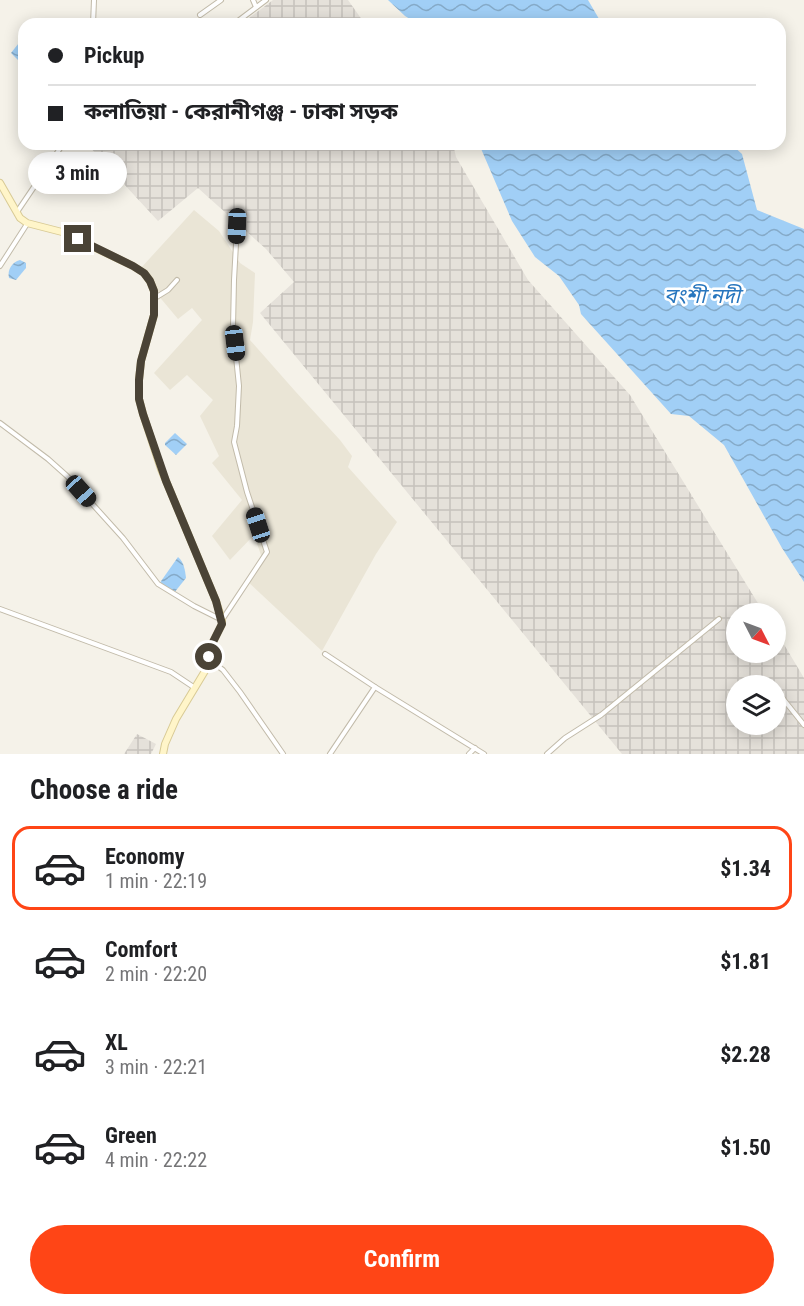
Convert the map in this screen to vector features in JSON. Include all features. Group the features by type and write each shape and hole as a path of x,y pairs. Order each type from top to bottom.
{"main road":[{"path":"0,183 21,218 27,223 62,232 133,266 144,273 150,281 154,295 154,315 141,361 139,399 161,469 222,620 221,627 207,654 211,661 176,719 163,754"}],"street":[{"path":"93,0 93,18"},
{"path":"200,15 221,0"},
{"path":"253,0 256,7"},
{"path":"242,18 266,0"},
{"path":"17,212 59,150"},
{"path":"0,423 67,476 123,538 158,584 222,620 267,552 234,442 239,386 233,327 239,222"},
{"path":"0,266 27,223"},
{"path":"154,295 158,298 177,280"},
{"path":"0,609 171,672 195,688"},
{"path":"547,754 565,738 601,715 719,619"},
{"path":"326,654 484,754"},
{"path":"211,661 223,670 283,754"},
{"path":"330,754 375,687"},
{"path":"786,702 804,725"},
{"path":"470,754 475,748"}],"shaded area":[{"path":"273,0 348,0 361,18 249,18"},
{"path":"93,150 454,150 456,157 528,280 630,395 758,603 726,603 726,663 786,663 786,648 804,678 804,754 622,754 260,313 294,282 266,249 198,188 158,221"},
{"path":"194,210 219,231 240,263 255,273 250,340 340,440 352,456 348,467 397,522 376,554 322,651 246,580 262,558 254,535 230,560 212,536 242,500 212,463 219,456 200,416 213,400 187,375 170,390 154,373 202,320 192,308 178,319 147,282 140,269"},
{"path":"137,734 156,744 151,754 124,754"}],"water":[{"path":"388,0 588,0 598,18 408,18"},
{"path":"18,44 18,60 11,53"},
{"name":"বংশী নদী","path":"482,150 738,150 742,154 757,210 804,229 804,582 782,548 724,445 689,416 671,414 581,314 579,305 559,276 535,257 512,221"},
{"path":"20,260 26,263 26,268 16,280 9,278 11,267"},
{"path":"175,433 187,444 176,455 165,445"},
{"path":"178,557 185,569 186,578 174,593 159,584"}],"route":[{"path":"78,239 144,273 154,291 154,315 141,361 139,399 161,469 222,620 221,627 207,654 209,657"}]}
